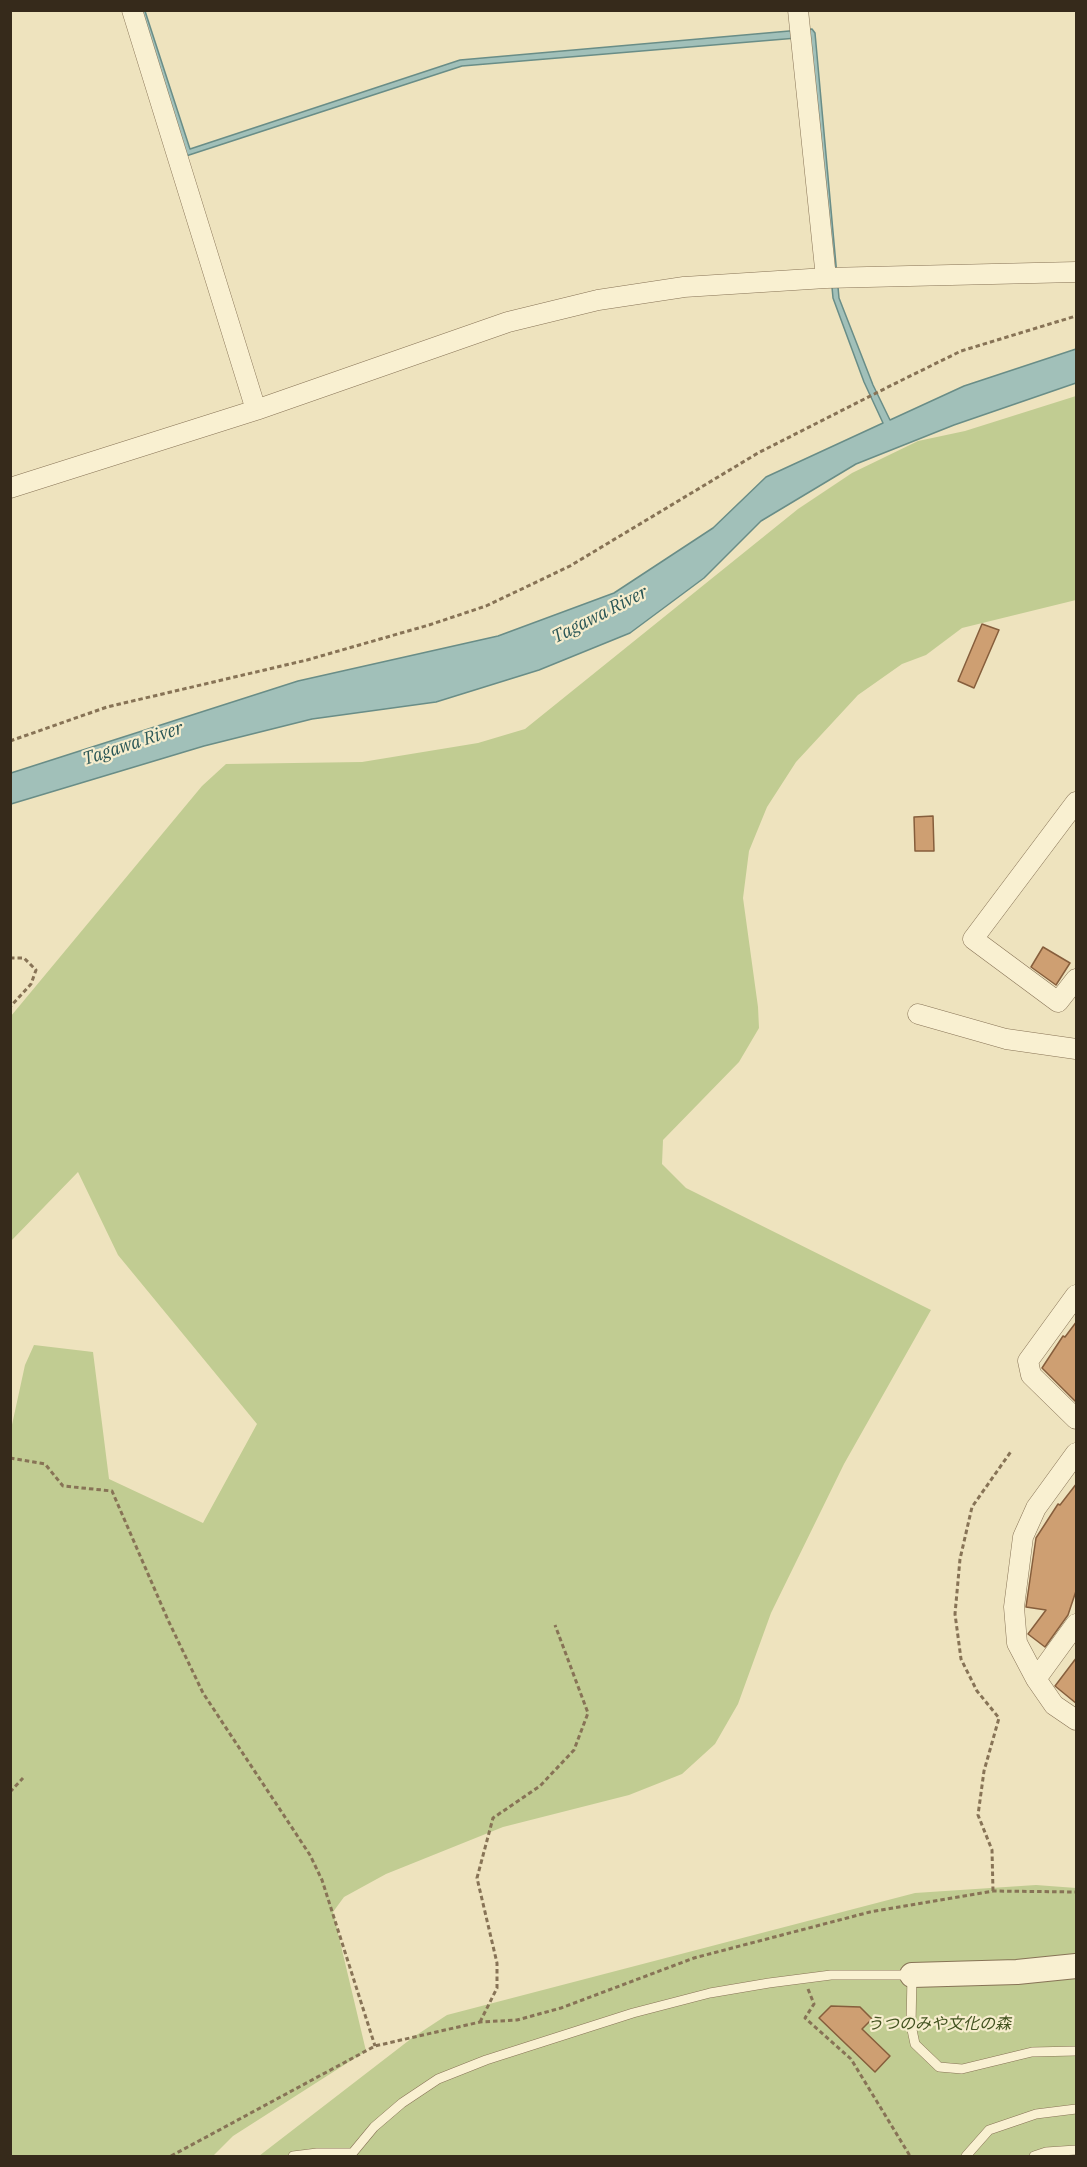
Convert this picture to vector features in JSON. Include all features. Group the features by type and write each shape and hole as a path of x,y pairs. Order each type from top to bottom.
{"street":[{"path":"132,10 256,411"},
{"path":"798,10 826,278"},
{"path":"10,488 256,411 508,322 598,300 684,287 826,278 1077,272"},
{"path":"1077,801 973,939 1058,1002 1077,979"},
{"path":"918,1014 1006,1039 1077,1049"},
{"path":"1077,1295 1028,1361 1030,1375 1077,1419"},
{"path":"1077,1453 1036,1508 1023,1537 1014,1607 1017,1643 1036,1679 1054,1705 1077,1720"},
{"path":"1036,1679 1077,1624"},
{"path":"912,1975 1017,1972 1077,1966"}],"lane":[{"path":"293,2157 317,2153 351,2155 374,2127 402,2103 438,2079 486,2060 633,2013 710,1993 831,1975 912,1975 911,2025 915,2044 939,2067 962,2069 1032,2052 1077,2050"},
{"path":"973,2154 989,2130 1036,2114 1077,2109"},
{"path":"1034,2157 1046,2152 1077,2150"}],"path":[{"path":"10,741 107,707 307,660 486,606 570,566 759,453 892,385 962,351 1077,316"},
{"path":"10,958 24,958 36,970 31,984 10,1007"},
{"path":"993,1891 992,1850 978,1815 984,1771 999,1718 977,1691 961,1659 955,1614 960,1559 972,1507 1012,1450"},
{"path":"10,1458 45,1464 63,1486 112,1491 168,1620 204,1693 310,1855 322,1880 375,2046"},
{"path":"480,2022 496,1988 497,1963 477,1878 493,1818 540,1786 574,1750 588,1713 555,1625"},
{"path":"10,1792 24,1778"},
{"path":"171,2157 375,2046 480,2022 516,2020 561,2008 694,1958 870,1912 993,1891 1077,1892"},
{"path":"803,1979 814,2004 805,2018 851,2059 910,2157"}],"green space":[{"path":"1076,396 1076,600 962,628 926,655 902,664 858,695 796,762 767,807 749,851 743,898 759,1028 739,1062 663,1140 662,1164 686,1188 931,1310 844,1464 771,1613 738,1704 715,1744 682,1774 629,1795 503,1827 386,1874 344,1897 333,1912 366,2051 233,2136 213,2156 11,2156 10,1434 25,1365 34,1345 93,1352 109,1479 203,1523 257,1424 118,1255 78,1172 11,1241 11,1016 202,786 226,764 362,762 478,743 525,729 798,509 852,473 918,441 965,431"},
{"name":"うつのみや文化の森","path":"1036,1885 1076,1888 1076,2156 259,2156 412,2038 447,2015 915,1893"}],"water":[{"name":"Tagawa River","path":"140,11 145,11 190,149 460,60 812,29 815,33 839,298 873,385 890,420 964,386 1076,349 1076,383 954,425 856,464 761,521 704,578 630,633 539,670 436,702 312,719 204,746 11,804 11,773 298,681 498,636 614,593 713,528 766,477 883,423 864,382 833,298 809,37 462,66 186,156"}],"building":[{"path":"982,624 999,630 974,688 958,681"},
{"path":"933,816 934,851 915,851 914,817"},
{"path":"1043,947 1070,963 1056,985 1031,967"},
{"path":"1077,1321 1077,1403 1042,1368 1063,1336 1065,1337"},
{"path":"1077,1483 1077,1588 1068,1615 1045,1647 1028,1634 1046,1610 1026,1607 1036,1538 1058,1504 1060,1505"},
{"path":"1077,1657 1077,1704 1055,1686"},
{"path":"831,2006 860,2007 872,2019 862,2029 890,2056 875,2072 819,2018"}]}
